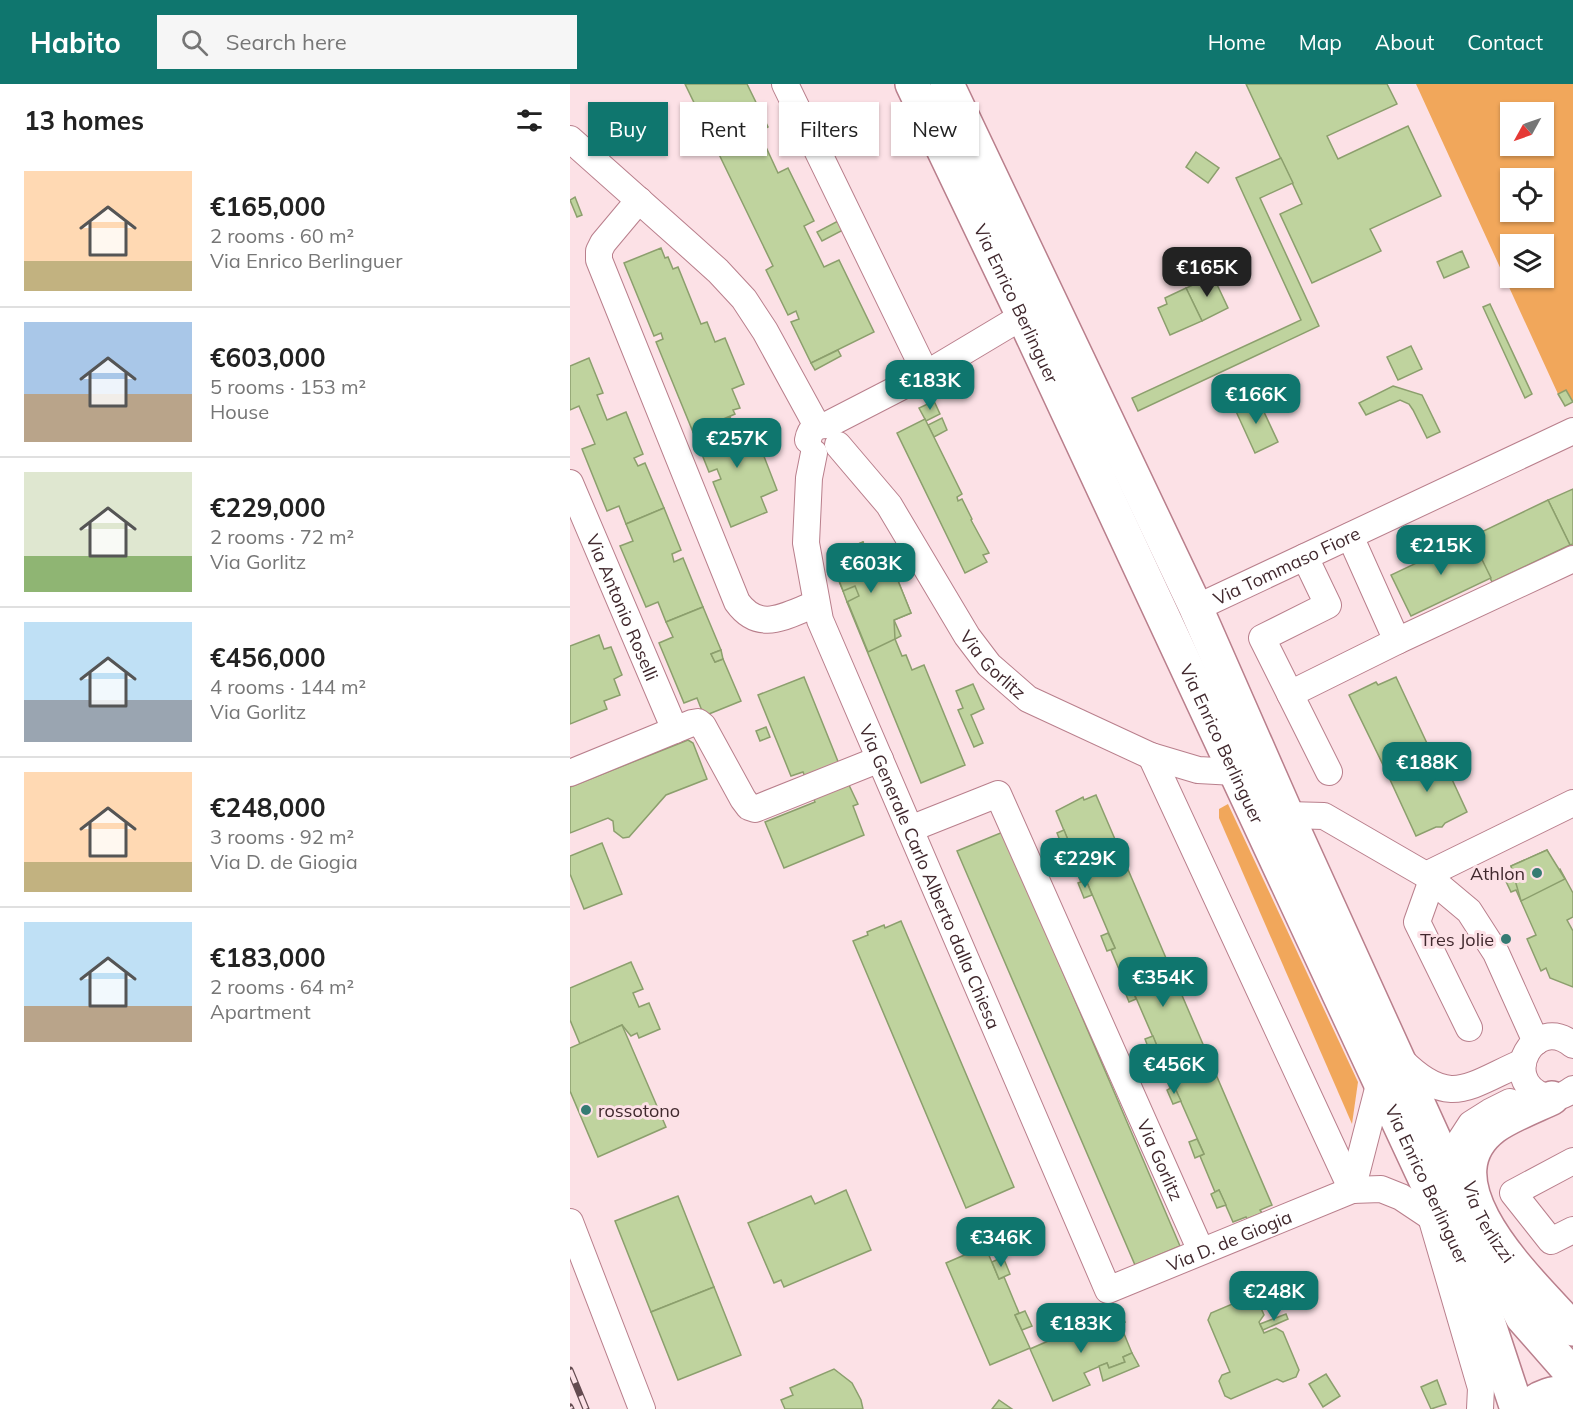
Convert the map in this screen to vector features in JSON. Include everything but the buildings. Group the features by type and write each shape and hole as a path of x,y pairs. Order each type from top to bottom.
{"main road":[{"name":"Via Enrico Berlinguer","path":"912,84 1023,316 1235,772 1387,1067 1444,1164 1522,1317 1573,1376"},
{"name":"Via Enrico Berlinguer","path":"947,84 1196,608 1287,815 1387,1067 1407,1137 1480,1296 1517,1409"},
{"name":"Via Terlizzi","path":"1560,1094 1494,1127 1478,1145 1470,1163 1472,1188 1482,1219 1496,1242 1573,1329"},
{"path":"1526,1409 1531,1403 1546,1395 1573,1393"}],"street":[{"path":"785,84 926,374"},
{"path":"570,139 718,271 744,299 827,432 1023,316"},
{"path":"639,200 603,243 599,251 599,260 737,602 753,618 764,621 776,619 816,604"},
{"name":"Via Tommaso Fiore","path":"1196,608 1573,431"},
{"name":"Via Generale Carlo Alberto dalla Chiesa","path":"827,432 836,450 828,455 814,453 809,478 806,543 820,620 1108,1290"},
{"name":"Via Gorlitz","path":"827,432 889,505 968,636 989,665 1028,699 1151,756 1198,770 1235,772"},
{"name":"Via Antonio Roselli","path":"570,483 687,726 703,726 742,799 749,807 755,809 880,759"},
{"path":"1350,536 1397,641"},
{"path":"1305,557 1328,606 1262,638 1329,772"},
{"path":"1290,694 1573,559"},
{"path":"570,773 687,726"},
{"path":"1151,756 1352,1190"},
{"name":"Via Gorlitz","path":"910,829 998,794 1201,1251"},
{"path":"1469,1028 1418,922 1429,877 1573,803"},
{"path":"1287,815 1324,816 1429,877 1469,911 1496,953 1529,1052 1524,1078 1560,1094"},
{"path":"1352,1190 1387,1067 1446,1090 1462,1089 1529,1052 1551,1037 1571,1041"},
{"path":"1444,1164 1471,1124 1490,1112 1560,1094"},
{"path":"1407,1137 1481,1388 1480,1409"},
{"path":"1573,1161 1513,1193 1551,1241 1573,1230"},
{"path":"1352,1190 1381,1189 1401,1197 1431,1217"},
{"name":"Via D. de Giogia","path":"1108,1290 1352,1190"},
{"path":"570,1222 642,1409"}],"shaded area":[{"path":"1416,84 1573,84 1573,402 1566,390 1558,394 1509,288 1554,288 1554,234 1500,234 1500,267"},
{"path":"1228,804 1358,1082 1352,1124 1219,818 1219,809"}],"railway":[{"path":"570,1370 586,1409"}],"place":[{"name":"Athlon","path":"1537,873"},
{"name":"Tres Jolie","path":"1506,939"},
{"name":"rossotono","path":"586,1110"}]}
